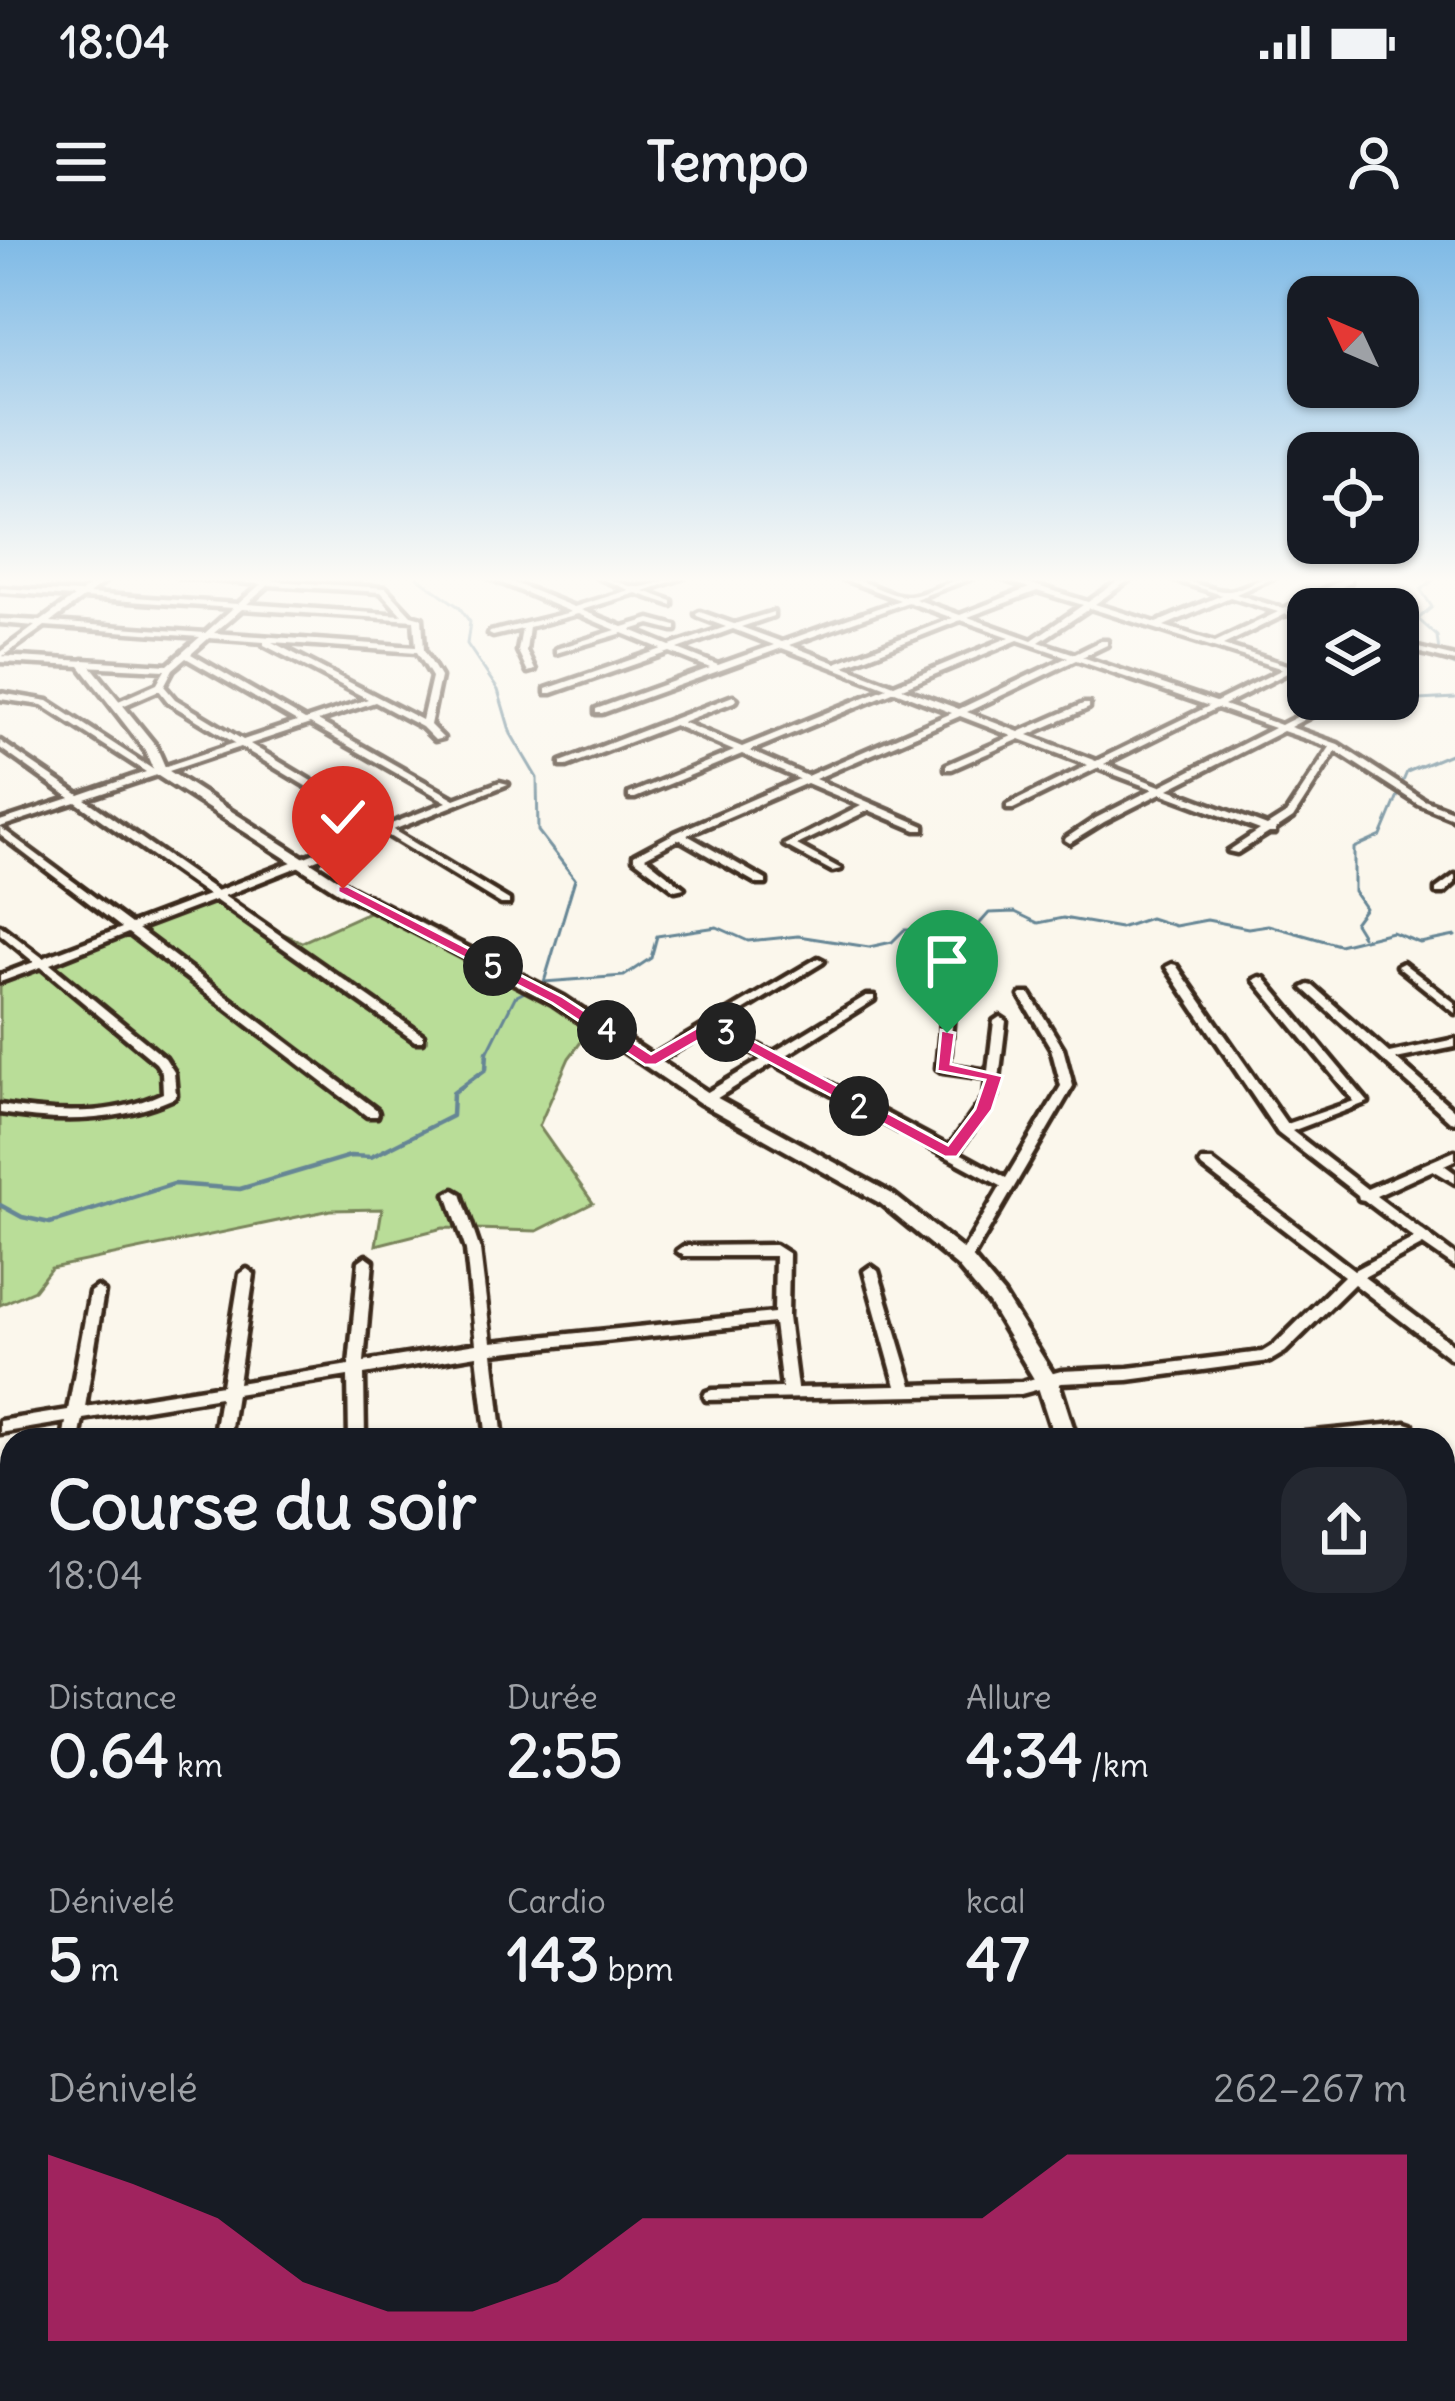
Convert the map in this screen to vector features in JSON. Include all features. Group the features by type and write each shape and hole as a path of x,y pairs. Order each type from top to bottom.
{"street":[{"path":"95,678 151,749 157,772"},
{"path":"117,705 160,686 165,678"},
{"path":"228,678 455,803"},
{"path":"335,678 425,725 437,738"},
{"path":"425,725 436,678"},
{"path":"549,691 589,678"},
{"path":"599,711 695,678"},
{"path":"866,678 1271,831"},
{"path":"632,796 913,678"},
{"path":"679,888 638,857 1036,678"},
{"path":"1138,678 1335,746 1421,802 1455,816"},
{"path":"1010,807 1276,678"},
{"path":"160,686 172,701 506,902"},
{"path":"0,696 45,703 389,916 558,1000 706,1100 869,1186 964,1261 1024,1338 1048,1383 1062,1428"},
{"path":"0,827 376,699"},
{"path":"564,764 733,699"},
{"path":"949,767 1086,706"},
{"path":"1070,840 1301,720"},
{"path":"676,722 920,828"},
{"path":"0,744 419,1038"},
{"path":"1233,851 1291,816 1335,746"},
{"path":"0,979 503,784"},
{"path":"836,869 789,845 869,806"},
{"path":"0,827 372,1112"},
{"path":"679,835 761,881"},
{"path":"1440,891 1455,878"},
{"path":"0,928 161,1061 168,1072 170,1095 130,1110 75,1116 0,1109"},
{"path":"650,1061 818,961"},
{"path":"1403,966 1449,999 1455,1009"},
{"path":"1172,967 1283,1130 1455,1262"},
{"path":"1260,980 1362,1102 1283,1130"},
{"path":"951,986 943,1068 995,1076"},
{"path":"1309,988 1455,1118"},
{"path":"964,1261 1066,1087 1068,1076 1058,1048 1026,996"},
{"path":"706,1100 871,998"},
{"path":"951,1153 983,1110 995,1076 1000,1021"},
{"path":"712,1025 1008,1184"},
{"path":"1385,1057 1455,1043"},
{"path":"1364,1196 1455,1155"},
{"path":"1207,1164 1455,1354"},
{"path":"1435,1165 1455,1179"},
{"path":"454,1194 473,1250 494,1428"},
{"path":"712,1396 1021,1388 1061,1377 1265,1358 1352,1277 1423,1239"},
{"path":"684,1251 779,1251 790,1392"},
{"path":"357,1428 356,1368 366,1261"},
{"path":"871,1271 905,1388"},
{"path":"222,1428 247,1274"},
{"path":"73,1428 97,1292"},
{"path":"0,1426 488,1348 781,1317"}],"green space":[{"path":"211,902 302,942 369,912 496,970 593,1026 569,1058 539,1126 593,1203 537,1231 443,1228 376,1245 382,1209 331,1210 51,1268 34,1290 0,1305 0,984"}],"waterway":[{"path":"490,678 511,734 537,778 538,831 575,879 544,982"},
{"path":"1419,700 1455,698"},
{"path":"1401,786 1407,772 1455,752"},
{"path":"1362,936 1354,923 1365,908 1354,892 1354,848 1381,836 1399,793"},
{"path":"544,982 624,976 651,958 657,936 717,927 748,941 798,936 869,947 892,942 904,930 974,930 989,913 1015,912 1038,923 1063,918 1120,928 1150,918 1175,926 1207,920 1248,928 1268,925 1339,945 1392,932 1420,943 1455,936"},
{"path":"487,1053 515,997 544,982"},
{"path":"0,1205 22,1217 50,1223 174,1184 240,1189 350,1156 371,1157 452,1116 453,1093 486,1069 487,1053"}],"route":[{"path":"343,889 558,1000 650,1061 712,1025 951,1153 991,1096 995,1076 943,1068 947,1033"}]}
